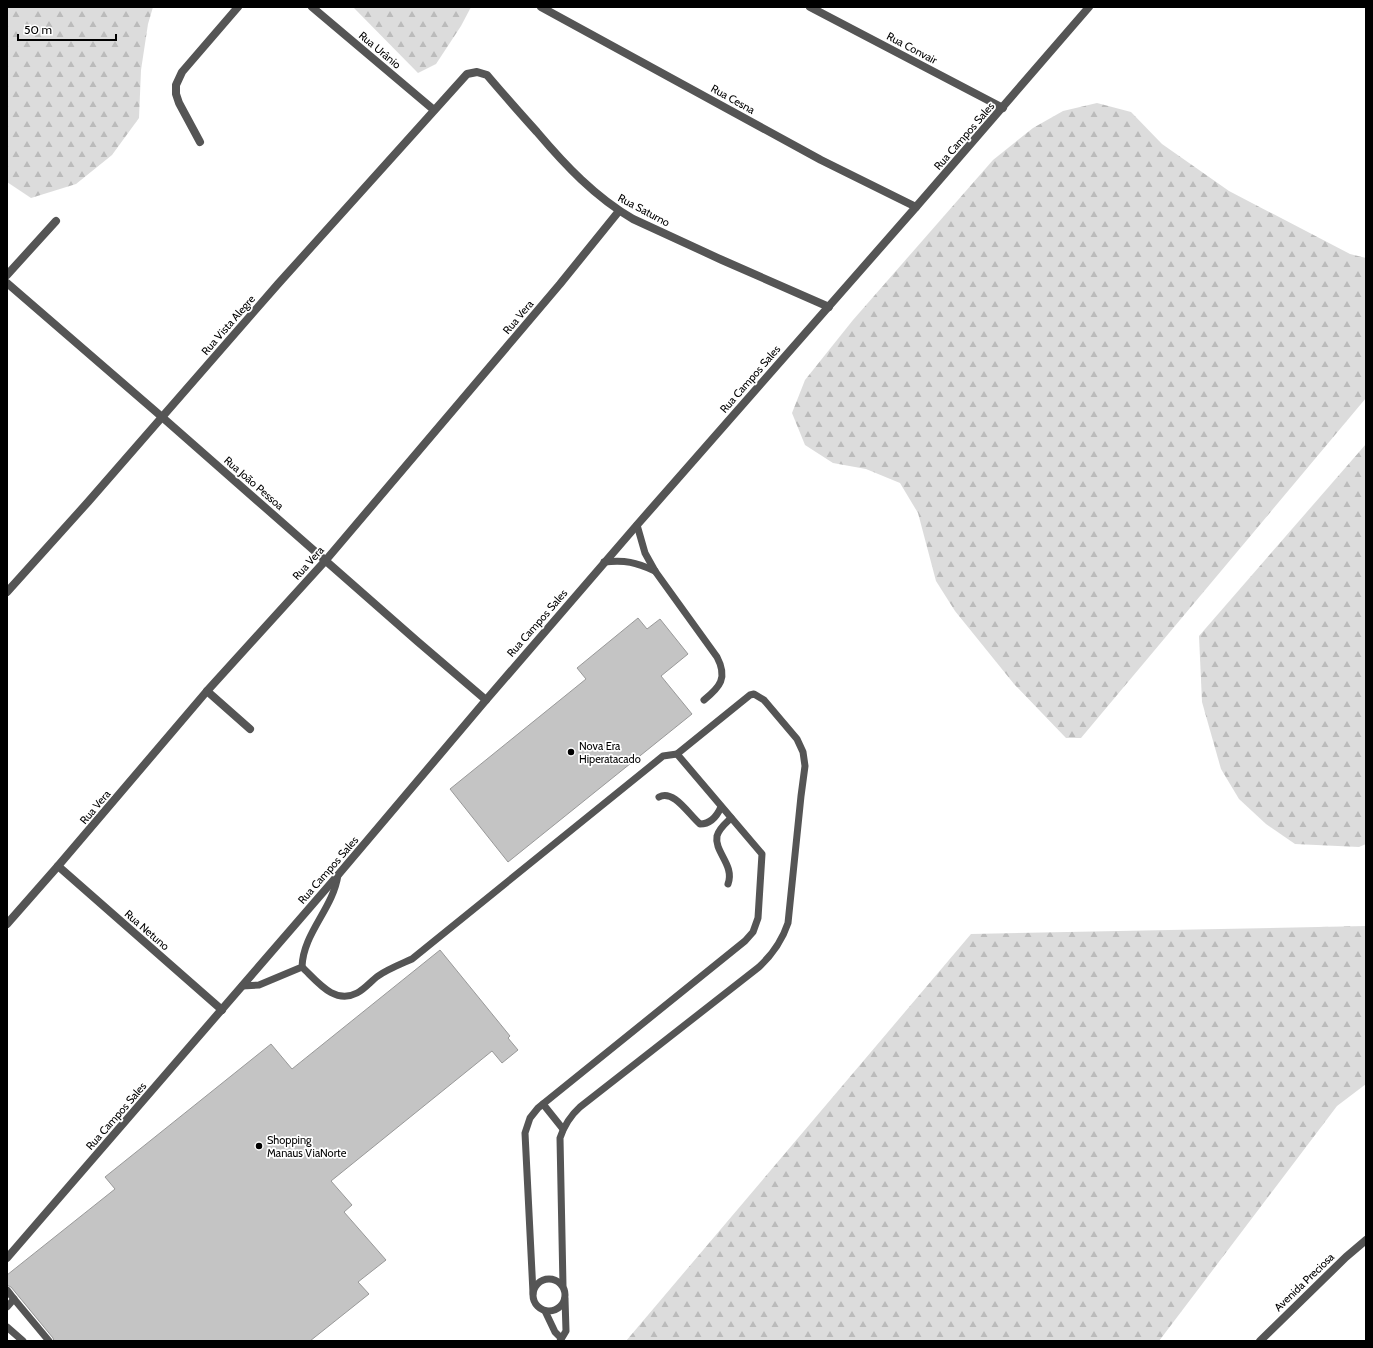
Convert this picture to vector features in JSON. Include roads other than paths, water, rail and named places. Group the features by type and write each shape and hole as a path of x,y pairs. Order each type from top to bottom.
{"street":[{"path":"200,142 179,103 176,94 176,85 182,72 238,7"},
{"name":"Rua Urânio","path":"312,7 434,110"},
{"name":"Rua Cesna","path":"541,7 821,160 916,207"},
{"name":"Rua Convair","path":"810,7 1002,108"},
{"name":"Rua Campos Sales","path":"7,1258 338,875 604,562 829,307 1088,7"},
{"name":"Rua Saturno","path":"467,74 477,72 486,74 562,161 598,196 619,211 632,219 829,307"},
{"name":"Rua Vista Alegre","path":"7,592 278,284 467,74"},
{"name":"Rua Vera","path":"7,924 207,691 326,560 549,297 619,211"},
{"path":"7,274 56,221"},
{"name":"Rua João Pessoa","path":"7,283 486,700"},
{"path":"207,691 250,729"},
{"name":"Rua Netuno","path":"58,866 222,1010"},
{"name":"Avenida Preciosa","path":"1260,1341 1346,1257 1366,1240"}],"lane":[{"path":"637,524 645,553 655,572 720,662 722,674 719,685 716,690 704,700"},
{"path":"604,562 621,560 655,572"},
{"path":"338,875 337,885 332,898 305,947 302,958 302,967 331,994 344,997 357,993 380,975 412,959 663,756 677,754 750,695 754,694 764,700 797,739 803,752 805,766 788,923 784,935 769,957 759,967 580,1107 570,1117 563,1129 560,1138 563,1286 565,1292 566,1331 561,1340 555,1332 545,1311 536,1304 533,1294 525,1133 530,1118 543,1104 745,941 753,932 758,918 762,854 677,754"},
{"path":"659,797 662,795 672,796 700,824 705,824 713,820 722,807"},
{"path":"728,884 730,872 719,847 717,835 731,818"},
{"path":"242,986 259,985 302,967"},
{"path":"543,1104 563,1129"},
{"path":"533,1294 534,1288 538,1283 548,1279 554,1280 563,1286"},
{"path":"7,1290 49,1341"},
{"path":"545,1311 550,1311 560,1307 565,1297"},
{"path":"7,1307 14,1299"},
{"path":"7,1327 23,1341"}],"place":[{"name":"Nova Era Hiperatacado","path":"571,752"},
{"name":"Shopping Manaus ViaNorte","path":"259,1146"}]}
